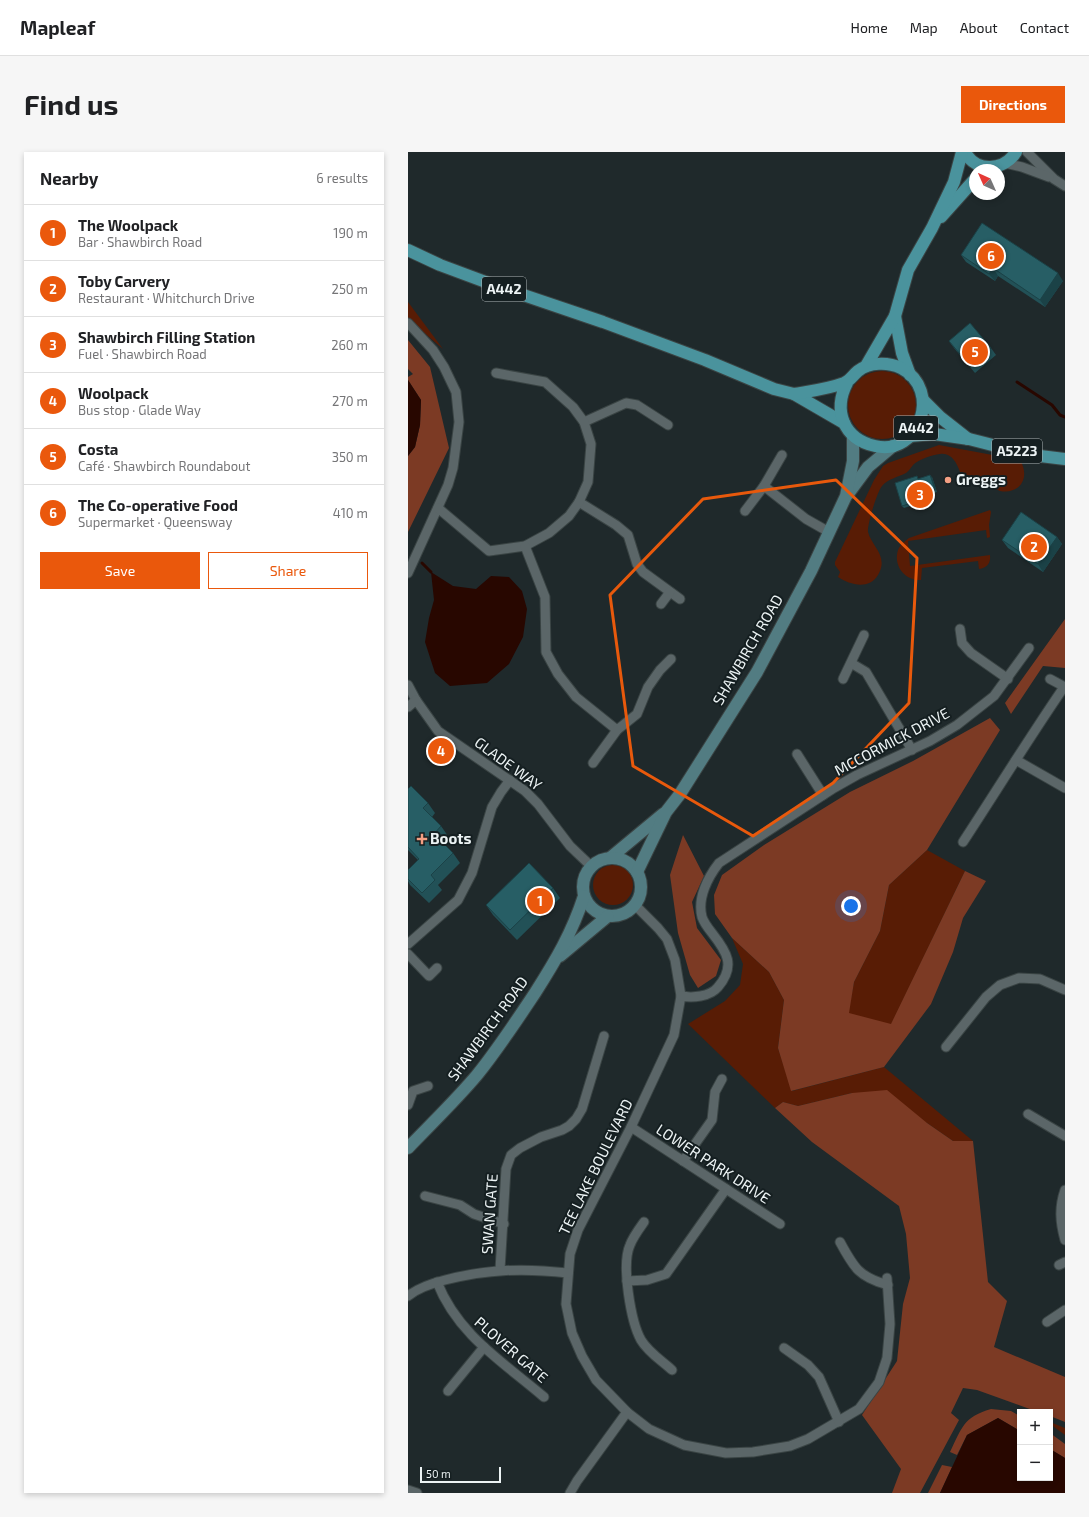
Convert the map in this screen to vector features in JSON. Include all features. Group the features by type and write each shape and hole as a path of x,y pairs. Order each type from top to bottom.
{"main road":[{"name":"A442","path":"895,316 902,353 911,375 919,387 923,400 923,413 918,426 910,436 893,446 878,447 866,444 853,436 844,423 840,401 842,392 847,383 858,371 866,366 895,316 908,270 932,228 954,182 964,152 977,164"},
{"path":"1005,163 1016,152"},
{"name":"A442","path":"932,228 969,187"},
{"name":"A442","path":"408,250 440,265 705,360 774,389 794,394 844,423"},
{"path":"866,366 890,364 901,368 911,375"},
{"name":"A442","path":"794,394 824,390 847,383"},
{"name":"A5223","path":"923,400 940,417 969,439"},
{"name":"A5223","path":"910,436 934,434 969,439 1032,455 1065,459"},
{"name":"SHAWBIRCH ROAD","path":"846,496 853,461 853,436"},
{"name":"SHAWBIRCH ROAD","path":"637,872 666,812 680,794 757,672 811,571 846,496 868,467 893,446"},
{"name":"SHAWBIRCH ROAD","path":"610,858 666,812"},
{"path":"610,858 618,859 632,866 640,879 640,893 635,905 627,912 618,916 600,914 593,909 584,896 584,880 592,867 597,863 610,858"},
{"name":"SHAWBIRCH ROAD","path":"408,1148 462,1092 501,1042 556,960 576,920 584,896"},
{"name":"SHAWBIRCH ROAD","path":"556,960 608,916"}],"street":[{"path":"1027,152 1054,179"},
{"path":"1005,163 1022,167 1054,179 1065,186"},
{"path":"408,323 433,350 444,367 456,392 459,422 453,468 448,485 408,573"},
{"path":"438,508 489,551 525,546 549,533 569,516 579,502 588,482 591,444 584,422 573,407 545,382 496,373"},
{"path":"584,422 626,403 637,405 668,425"},
{"path":"745,512 764,486 782,454"},
{"path":"764,486 806,519 829,532"},
{"path":"579,502 616,525 628,535 637,564 643,572 680,599"},
{"path":"525,546 545,597 546,652 558,674 576,697 617,730"},
{"path":"661,604 670,592"},
{"path":"960,629 962,643 971,653 1008,679"},
{"path":"843,679 864,635"},
{"name":"MCCORMICK DRIVE","path":"681,996 698,997 716,989 724,979 728,967 727,955 721,944 706,926 702,917 701,905 702,895 711,874 720,863 823,795 857,775 912,750 957,725 994,696 1008,679 1029,648"},
{"path":"593,763 617,730 637,714 648,687 660,670 671,659"},
{"path":"851,663 866,672 912,750"},
{"path":"963,842 1029,738 1064,687 1050,679"},
{"name":"GLADE WAY","path":"408,685 416,700 438,731 488,767 510,780 538,804 570,846 592,867"},
{"path":"408,708 416,700"},
{"name":"MCCORMICK DRIVE","path":"797,754 823,795"},
{"path":"1016,760 1065,788"},
{"path":"408,944 458,900 472,873 492,807 500,792 510,780"},
{"name":"TEE LAKE BOULEVARD","path":"635,905 667,939 675,960 681,996 674,1035 631,1127 578,1230 570,1254 566,1304 572,1333 582,1356 596,1380 627,1412 649,1429 671,1440 695,1448 726,1453 753,1452 790,1446 808,1439 839,1422 860,1409 879,1382 887,1358 890,1324 888,1282 873,1281 861,1274 850,1262 840,1242"},
{"path":"408,954 429,976 437,968"},
{"path":"946,1047 986,997 1000,984 1019,978 1040,979 1065,990"},
{"name":"SWAN GATE","path":"500,1270 504,1224 506,1169 511,1155 520,1148 541,1137 562,1130 576,1119 582,1109 604,1036"},
{"path":"683,1161 712,1120 715,1092 722,1078"},
{"path":"408,1105 410,1088 428,1086"},
{"path":"1028,1114 1065,1136"},
{"name":"LOWER PARK DRIVE","path":"631,1127 780,1224"},
{"path":"627,1282 648,1280 666,1274 726,1189"},
{"path":"1065,1190 1061,1203 1062,1230 1065,1240"},
{"path":"425,1196 460,1205 479,1216 504,1224"},
{"path":"644,1222 630,1245 626,1258 627,1282 635,1326 642,1341 652,1353 672,1370"},
{"path":"408,1296 413,1292 437,1282 470,1273 500,1270 568,1273"},
{"name":"PLOVER GATE","path":"437,1282 442,1296 466,1330 544,1397"},
{"path":"1047,1322 1065,1310"},
{"path":"448,1391 484,1347"},
{"path":"784,1348 808,1365 819,1377 839,1422"},
{"path":"570,1493 627,1412"},
{"path":"408,1490 417,1493"}],"highlighted area":[{"path":"836,480 917,558 909,703 833,783 753,836 633,766 610,595 703,499"}],"shaded area":[{"path":"408,302 443,349 408,319"},
{"path":"408,340 430,367 449,448 408,532 408,456 415,447 420,425 421,400 408,380 408,377 413,374 408,369"},
{"path":"882,371 895,374 906,381 913,392 916,405 913,418 906,429 895,436 882,439 869,436 858,429 851,418 848,405 851,392 858,381 869,374"},
{"path":"408,380 421,400 420,425 415,447 408,456"},
{"path":"939,445 1020,460 1023,467 1024,479 1018,488 1007,492 1000,491 960,472 950,456 944,454 919,460 909,471 884,484 875,501 868,532 881,557 881,568 878,575 870,583 859,585 838,577 840,572 835,565 835,562 874,480 883,466"},
{"path":"990,510 990,537 987,538 986,530 908,541 910,566 990,555 989,563 986,566 979,569 978,561 922,568 921,580 910,578 905,575 899,567 897,562 898,550 909,538"},
{"path":"431,572 453,586 476,589 491,576 509,577 522,591 527,609 523,637 509,664 487,683 450,686 435,673 425,642 434,600"},
{"path":"1065,619 1065,668 1043,666 1011,714 1005,703"},
{"path":"990,718 1000,730 927,850 889,885 880,931 854,982 849,1013 891,1024 965,871 986,881 963,918 953,952 931,1004 884,1067 791,1091 778,1048 784,1000 769,972 732,938 715,914 714,895 722,875 764,845 850,792 913,761"},
{"path":"683,835 704,876 692,902 697,928 721,960 716,976 698,988 690,975 678,933 670,875"},
{"path":"927,850 965,871 891,1025 848,1014 854,982 880,931 889,885"},
{"path":"617,865 624,868 630,874 633,885 632,893 624,902 617,905 609,905 602,902 594,893 593,881 596,874 605,866"},
{"path":"732,938 769,972 784,1000 778,1048 792,1091 884,1067 973,1141 953,1141 927,1123 852,1093 798,1106 783,1102 775,1108 688,1024 725,1001 740,985 743,964"},
{"path":"887,1090 927,1123 953,1141 973,1141 988,1282 1007,1301 994,1347 1065,1377 1065,1422 1053,1417 1053,1409 1030,1409 977,1390 963,1388 951,1413 959,1420 920,1493 892,1493 901,1469 862,1415 897,1361 903,1304 910,1278 906,1234 899,1206 812,1142 775,1108 783,1102 798,1106 852,1093"},
{"path":"991,1409 1011,1411 1017,1414 1017,1429 998,1418 967,1435 957,1455 950,1452 964,1424 982,1412"},
{"path":"998,1418 1017,1429 1017,1481 1053,1481 1053,1451 1065,1458 1065,1493 940,1493 967,1435"},
{"path":"1053,1423 1065,1428 1065,1435 1053,1426"},
{"path":"1053,1435 1065,1444 1065,1458 1053,1451"},
{"path":"942,1465 952,1467 940,1493 928,1493"}],"building":[{"path":"982,223 1058,273 1040,300 993,268 989,274 961,255"},
{"path":"970,323 991,348 970,366 949,341"},
{"path":"930,475 935,489 923,493 924,499 902,506 895,483 917,476 918,479"},
{"path":"1021,512 1057,537 1038,564 1002,540"},
{"path":"411,786 428,803 423,808 441,826 434,834 453,853 431,875 435,880 422,893 408,879 408,870 419,859 408,847 408,789"},
{"path":"529,863 553,888 510,930 486,905"}],"waterway":[{"path":"1017,382 1052,405 1060,415 1065,417"},
{"path":"422,563 431,572"}],"place":[{"name":"The Co-operative Food","path":"991,256"},
{"name":"Costa","path":"975,352"},
{"name":"Greggs","path":"948,480"},
{"name":"Shawbirch Filling Station","path":"920,495"},
{"name":"Toby Carvery","path":"1034,547"},
{"name":"Woolpack","path":"441,751"},
{"name":"Boots","path":"422,839"},
{"name":"The Woolpack","path":"540,901"}]}
